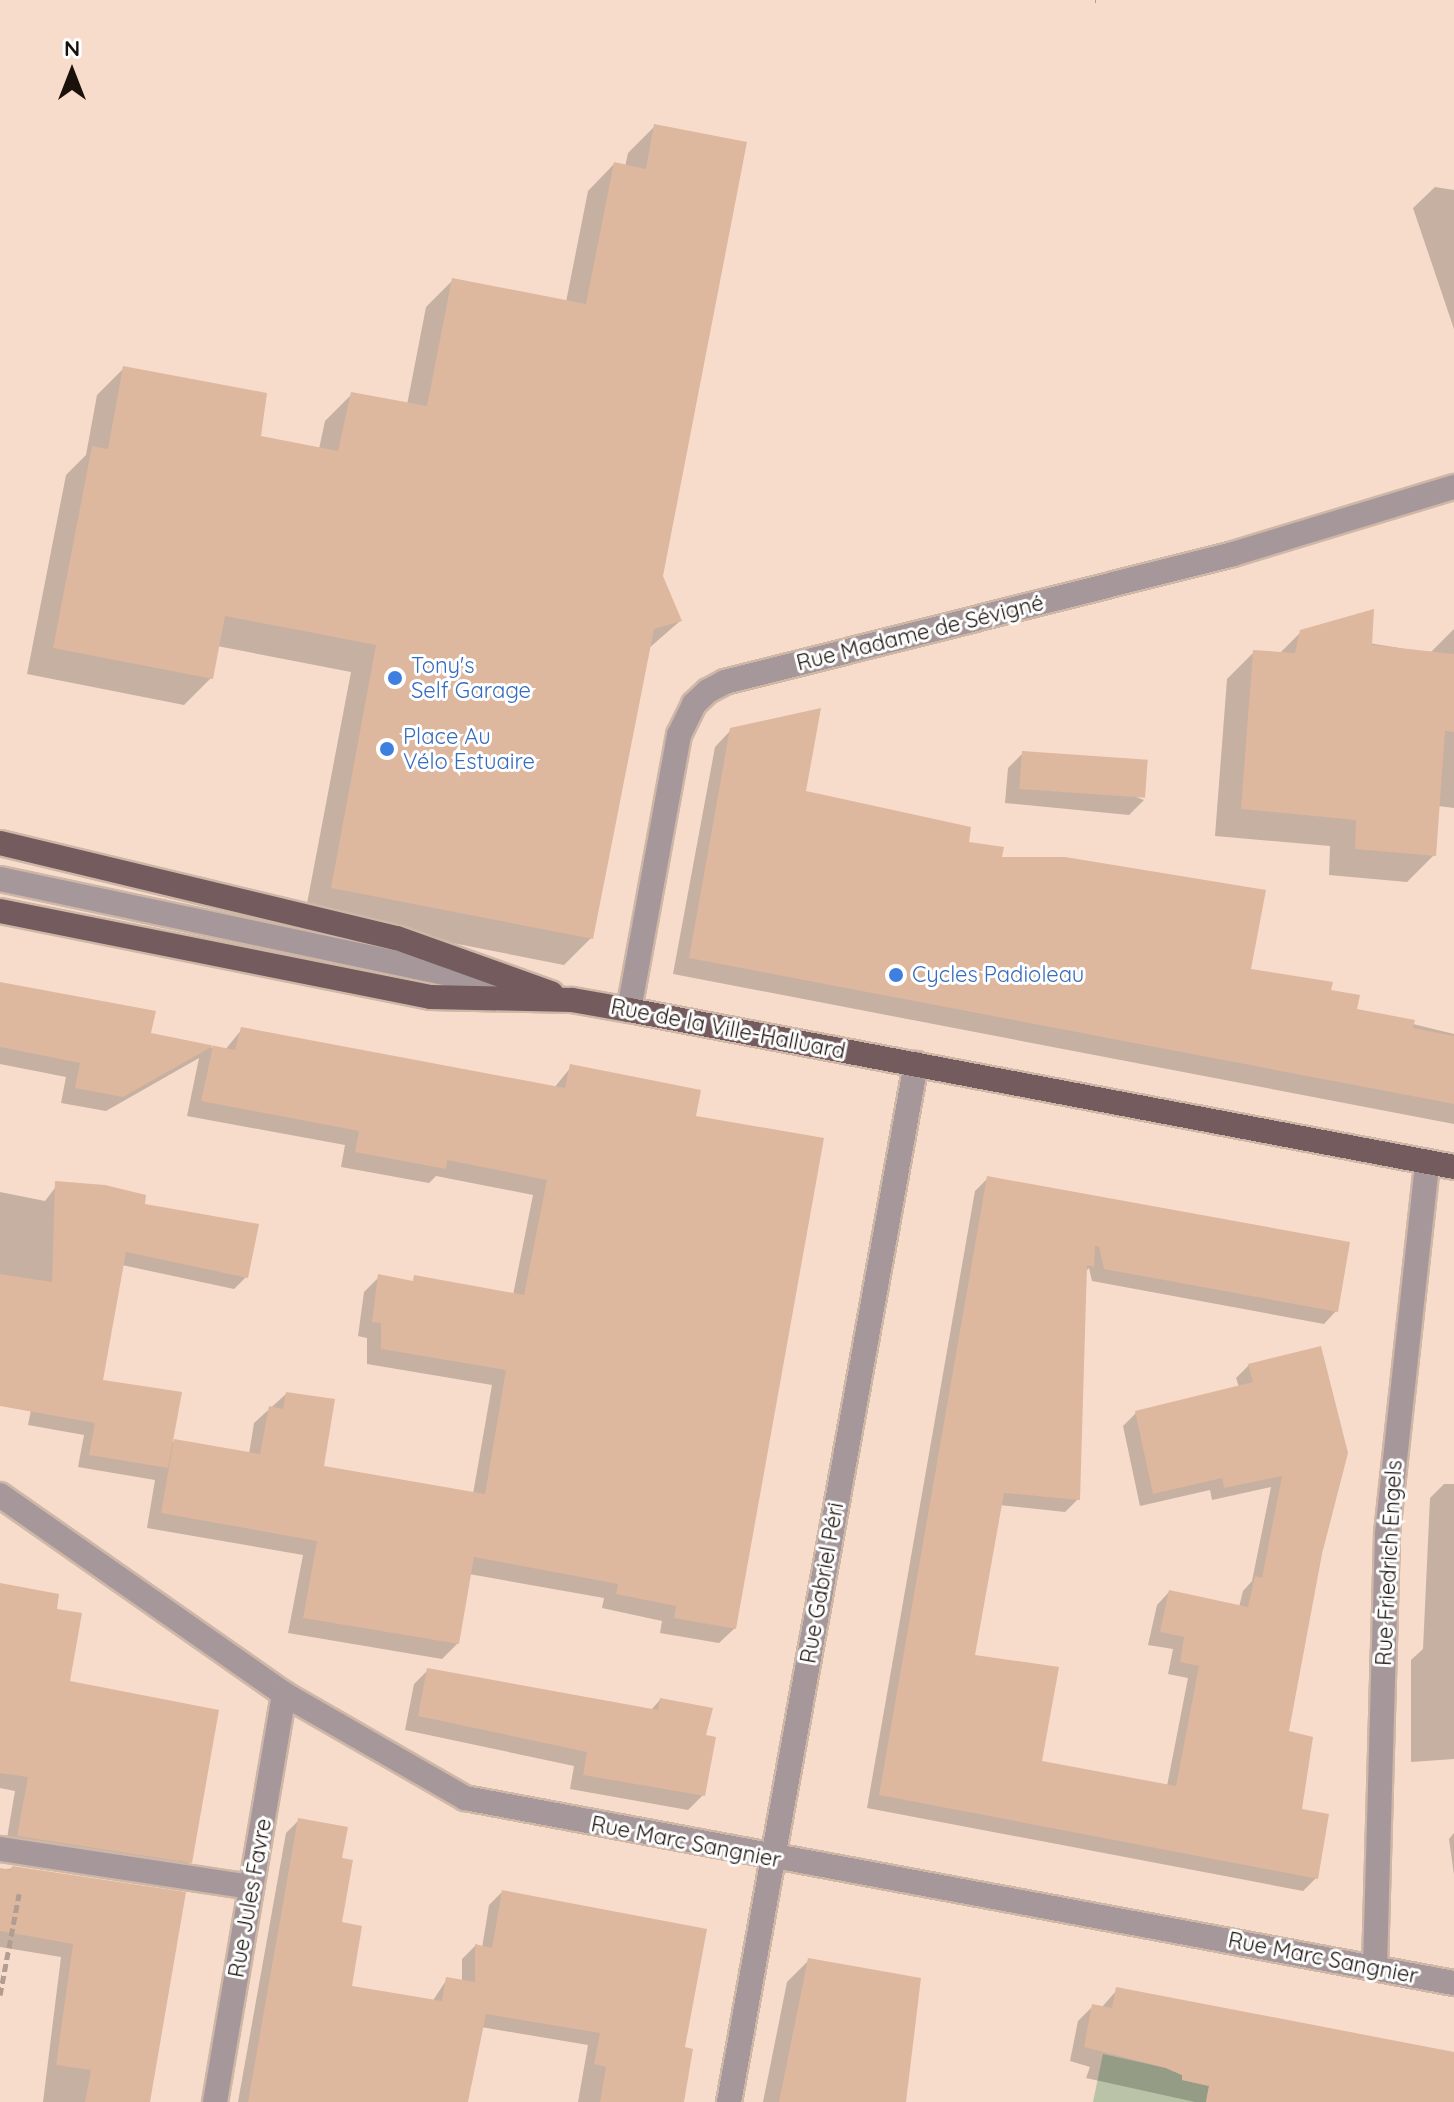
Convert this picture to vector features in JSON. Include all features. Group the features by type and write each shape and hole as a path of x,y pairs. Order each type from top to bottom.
{"main road":[{"path":"0,843 397,938 572,1000"},
{"name":"Rue de la Ville-Halluard","path":"0,911 431,997 572,1000 629,1010 1454,1167"}],"street":[{"name":"Rue Madame de Sévigné","path":"629,1010 679,735 694,704 708,691 725,682 1233,554 1454,487"},
{"path":"0,879 572,1000"},
{"name":"Rue Gabriel Péri","path":"729,2102 916,1064"},
{"name":"Rue Friedrich Engels","path":"1375,1966 1387,1533 1427,1162"},
{"name":"Rue Marc Sangnier","path":"0,1495 284,1694 465,1798 773,1859 1375,1966 1454,1983"},
{"name":"Rue Jules Favre","path":"215,2102 284,1694"},
{"path":"0,1849 251,1887"}],"path":[{"path":"0,1995 26,1853"}],"green space":[{"path":"1103,2054 1166,2068 1182,2075 1183,2080 1209,2086 1206,2102 1093,2102"}],"building":[{"path":"654,124 747,142 663,576 682,621 654,629 593,939 331,888 376,645 225,616 213,679 53,648 92,446 108,449 123,366 267,393 261,436 338,451 351,392 427,406 452,278 586,304 614,162 646,169"},
{"path":"1374,609 1372,645 1454,654 1454,732 1445,731 1436,856 1355,849 1356,820 1241,809 1253,650 1295,653 1300,630"},
{"path":"821,708 806,791 971,827 969,842 1004,847 1002,857 1065,857 1266,890 1251,969 1333,982 1331,990 1360,995 1357,1009 1415,1020 1413,1028 1454,1036 1454,1104 689,958 730,728"},
{"path":"1022,751 1148,760 1145,798 1019,789"},
{"path":"0,982 156,1011 151,1033 235,1050 241,1027 565,1088 570,1064 701,1090 696,1116 824,1138 736,1629 674,1618 676,1606 616,1594 618,1584 474,1557 459,1644 303,1618 317,1541 161,1513 174,1439 260,1454 269,1406 283,1409 286,1392 335,1399 324,1466 485,1494 506,1370 381,1349 381,1323 372,1322 378,1274 413,1281 414,1275 524,1295 547,1180 447,1160 446,1169 355,1152 359,1131 201,1101 213,1046 123,1097 75,1088 80,1063 0,1047"},
{"path":"987,1176 1350,1242 1338,1312 1104,1269 1099,1246 1095,1246 1094,1267 1087,1265 1080,1500 1004,1493 975,1655 1059,1667 1042,1761 1176,1786 1199,1666 1180,1662 1184,1637 1160,1632 1169,1590 1248,1607 1255,1576 1262,1578 1282,1476 1224,1488 1222,1478 1153,1494 1135,1411 1253,1382 1248,1364 1321,1346 1348,1453 1322,1554 1289,1731 1313,1737 1302,1809 1329,1814 1318,1879 879,1795"},
{"path":"55,1181 105,1185 146,1195 145,1204 259,1224 248,1278 126,1252 103,1380 182,1392 168,1468 89,1455 95,1423 0,1406 0,1274 52,1282"},
{"path":"0,1583 59,1594 57,1609 82,1613 70,1681 219,1710 192,1863 17,1836 28,1777 0,1773"},
{"path":"427,1668 658,1710 660,1698 713,1708 706,1735 716,1737 705,1796 583,1775 587,1752 418,1716"},
{"path":"298,1818 348,1827 342,1858 353,1860 342,1922 362,1926 352,1986 442,2001 446,1977 475,1982 475,1944 492,1948 502,1890 707,1929 685,2047 693,2049 684,2102 600,2102 606,2067 594,2064 600,2033 486,2014 468,2102 248,2102"},
{"path":"12,1866 186,1892 150,2102 85,2102 91,2070 56,2065 73,1944 0,1931 0,1868 11,1870"},
{"path":"808,1958 921,1978 906,2102 779,2102"},
{"path":"1116,1987 1454,2052 1454,2102 1206,2102 1209,2086 1182,2080 1182,2075 1166,2068 1084,2047 1092,2004 1112,2008"}],"place":[{"name":"Tony's Self Garage","path":"395,678"},
{"name":"Place Au Vélo Estuaire","path":"387,749"},
{"name":"Cycles Padioleau","path":"896,975"}]}
